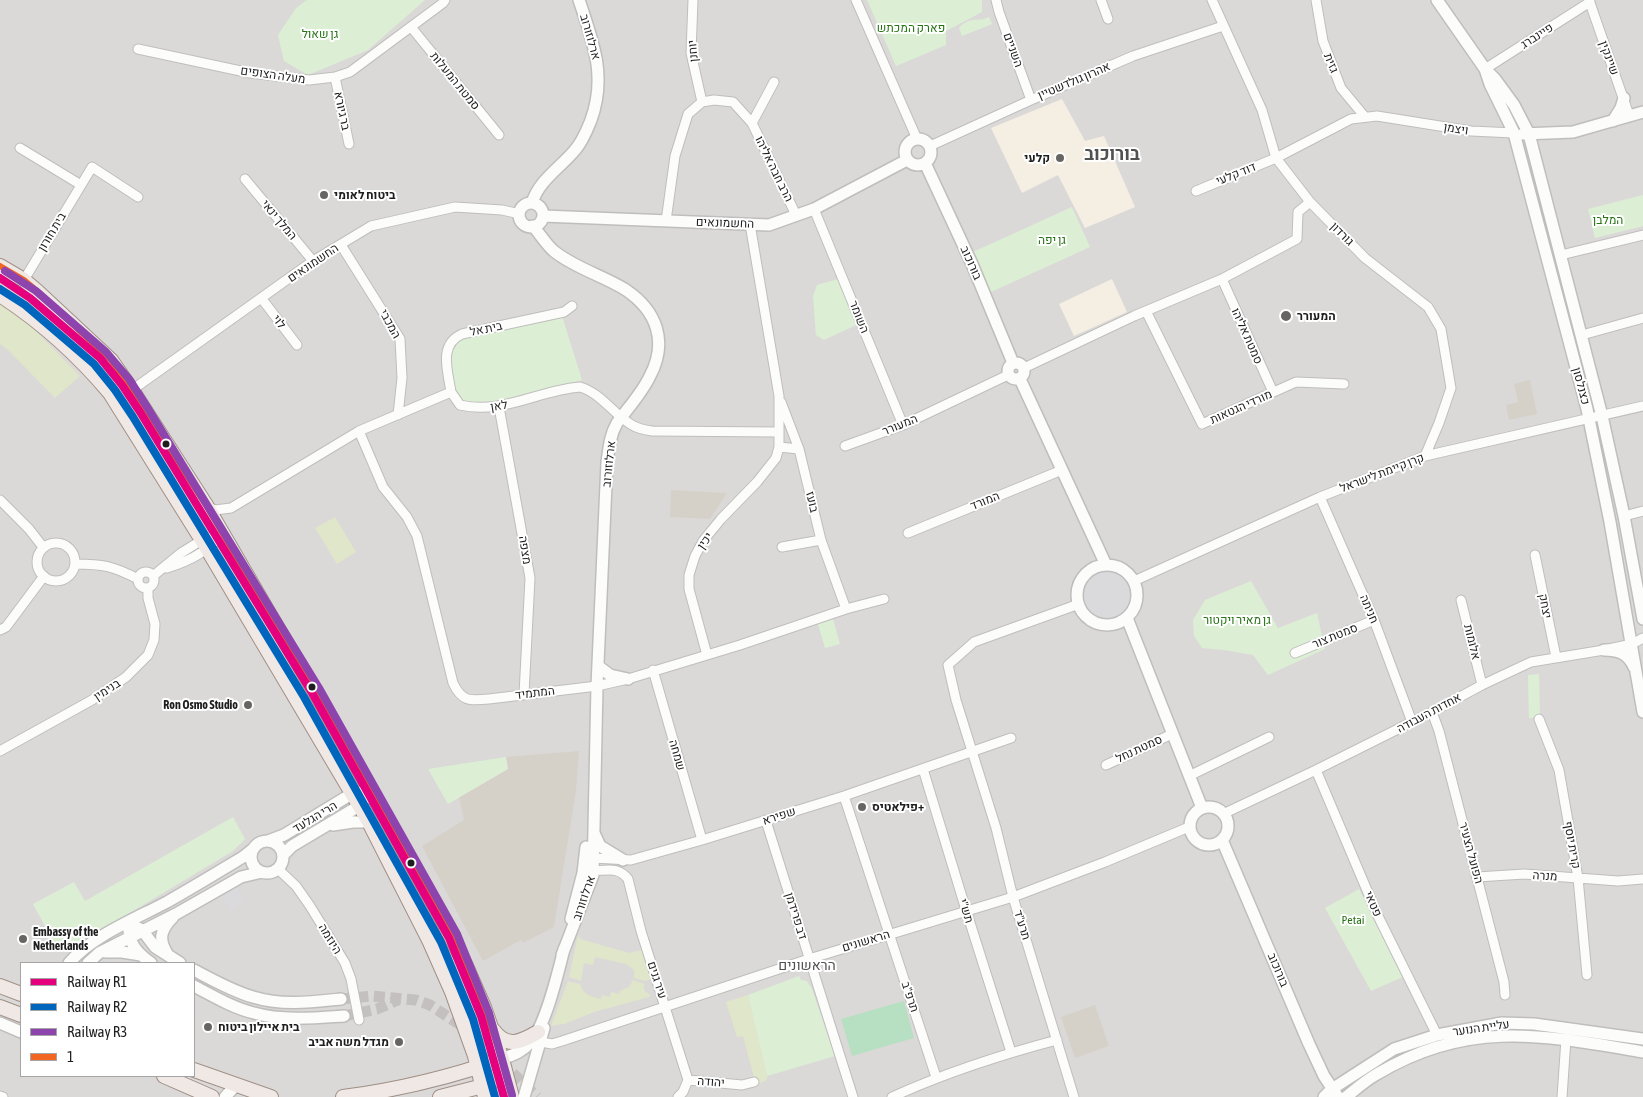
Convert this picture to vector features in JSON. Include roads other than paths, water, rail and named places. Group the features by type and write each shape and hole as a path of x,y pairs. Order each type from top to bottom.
{"main road":[{"path":"0,266 24,280 111,360 224,534 441,917 475,984 502,1058 512,1097"},
{"path":"0,295 22,309 51,334 110,393 205,545 369,822 429,940 452,992 478,1067 484,1092"},
{"path":"0,986 20,994"},
{"path":"0,1007 20,1015"},
{"path":"492,1030 501,1039 509,1042 540,1037"},
{"path":"343,1097 413,1084 478,1067 502,1058"},
{"path":"440,1097 484,1092 497,1077 502,1058"},
{"path":"195,1071 235,1091 270,1097"},
{"path":"166,1077 212,1097"}],"street":[{"name":"מעלה הצופים","path":"138,49 250,73 309,80 335,77 350,72 445,0"},
{"name":"ארלוזורוב","path":"532,203 534,194 545,180 576,150 586,134 599,89 596,52 579,0"},
{"name":"יוחנן","path":"692,0 692,53 702,102"},
{"path":"856,0 917,139"},
{"name":"השניים","path":"996,0 1031,100"},
{"path":"1101,0 1108,19"},
{"name":"גורדון","path":"1212,0 1262,110 1276,158 1310,202 1365,258 1428,307 1442,329 1451,388 1425,456"},
{"name":"גזית","path":"1316,0 1323,41 1341,88 1365,117"},
{"name":"כצנלסון","path":"1437,0 1485,69 1514,104 1529,134 1602,416 1624,516 1643,618"},
{"name":"פיינברג","path":"1485,69 1589,1"},
{"name":"שיינקין","path":"1589,1 1629,116"},
{"name":"סמטת המעלות","path":"411,26 499,135"},
{"name":"אהרון גולדשטיין","path":"930,146 1133,56 1223,26"},
{"name":"כצנלסון","path":"1485,69 1490,84 1514,134 1588,419 1610,522 1643,712"},
{"name":"בר גיורא","path":"335,77 349,144"},
{"name":"הרב חבה אליהו","path":"752,123 774,82"},
{"path":"1612,121 1621,108 1624,98"},
{"name":"הרב חבה אליהו","path":"702,102 714,100 733,102 752,123 796,215"},
{"path":"666,221 674,156 688,114 702,102"},
{"name":"ויצמן","path":"1276,158 1351,119 1365,117 1377,116 1470,131 1529,134 1573,132 1643,112"},
{"path":"917,139 924,140 930,146 930,157 925,163 915,166 907,160 905,155 908,142 917,139"},
{"path":"20,148 81,185"},
{"name":"דוד קלעי","path":"1196,191 1276,158"},
{"path":"814,209 907,160"},
{"name":"בורוכוב","path":"925,163 1106,565"},
{"name":"בית חורון","path":"24,280 92,167 138,197"},
{"name":"המלך ינאי","path":"245,178 313,261"},
{"path":"1008,375 1008,369 1019,370 1146,311 1222,279 1297,239 1298,212 1310,202"},
{"path":"532,203 539,206 543,216 540,223 529,226 522,222 520,214 522,207 532,203"},
{"name":"החשמונאים","path":"132,390 313,261 371,226 455,208 502,210 520,214"},
{"name":"החשמונאים","path":"543,216 770,225 814,209"},
{"name":"השומר","path":"814,209 903,425"},
{"name":"בועז","path":"750,224 778,396 778,432"},
{"name":"ארלוזורוב","path":"533,226 554,252 590,273 625,290 639,301 655,321 658,335 659,348 655,366 647,382 613,431 607,462 597,686 594,833 590,864"},
{"path":"1561,255 1643,235"},
{"name":"המכבי","path":"341,245 400,339 402,378 398,414"},
{"name":"סמטת אליהו","path":"1222,279 1273,392"},
{"name":"לוי","path":"262,299 297,345"},
{"name":"בית אל","path":"451,392 446,353 448,345 455,337 564,312 572,306"},
{"name":"מורדי הגטאות","path":"1146,311 1202,424 1296,382 1344,384"},
{"path":"1582,335 1643,318"},
{"name":"המעורר","path":"845,446 903,425 1008,375"},
{"name":"לאן","path":"451,392 460,405 478,408 498,407 580,387 591,392 633,426 652,431 778,432"},
{"path":"206,505 216,510 231,508 359,431 451,392"},
{"name":"בועז","path":"778,396 799,449 821,540 846,609"},
{"name":"קרן קיימת לישראל","path":"1134,581 1320,497 1425,456 1643,406"},
{"name":"מצפה","path":"498,407 530,578 524,694"},
{"name":"המתמיד","path":"359,431 383,487 407,517 417,536 453,683 458,694 464,699 473,700 597,686 707,655 846,609 884,600"},
{"path":"778,432 779,447 799,449"},
{"name":"יכין","path":"707,655 689,589 689,575 695,556 704,541 776,458 779,447"},
{"name":"המורד","path":"908,533 1062,470"},
{"name":"חניתה","path":"1320,497 1374,620 1412,722"},
{"path":"0,500 29,529 43,548"},
{"path":"1624,516 1643,511"},
{"path":"153,576 182,553 205,545 224,534"},
{"path":"782,548 821,540"},
{"path":"55,542 62,543 72,551 75,564 70,574 60,580 48,579 40,571 37,559 43,548 55,542"},
{"name":"יצחק","path":"1535,555 1556,657"},
{"path":"75,564 99,564 120,570 138,579 141,586 148,588 154,584 153,576"},
{"path":"1106,565 1122,569 1134,581 1137,601 1127,618 1118,623 1109,625 1099,624 1090,620 1079,604 1079,586 1088,572 1097,567 1106,565"},
{"path":"138,579 144,573 149,573 153,576"},
{"path":"0,630 6,627 44,576"},
{"name":"בנימין","path":"0,751 92,700 126,677 148,655 154,640 155,624 148,598 148,588"},
{"name":"אלומות","path":"1461,600 1482,685"},
{"path":"972,751 956,700 948,665 974,642 1079,604"},
{"path":"1127,618 1202,808"},
{"name":"סמטת צור","path":"1295,653 1374,620"},
{"name":"אחדות העבודה","path":"1223,814 1316,770 1531,662 1632,644 1643,638"},
{"path":"1604,650 1615,650 1624,654 1632,662 1636,670"},
{"path":"598,666 610,676 628,678"},
{"name":"שמחה","path":"653,670 702,840"},
{"name":"הפועל הצעיר","path":"1432,712 1439,731 1477,877 1504,982 1505,995"},
{"name":"קרית יוסף","path":"1539,719 1558,770 1578,878 1587,975"},
{"name":"סמטת נחל","path":"1106,765 1172,734"},
{"path":"1189,776 1269,737"},
{"name":"שפירא","path":"590,864 627,860 766,821 1012,738"},
{"name":"ארלוזורוב","path":"524,1097 562,956 593,875 590,864 590,786 596,748"},
{"name":"תרע\"ד","path":"972,751 1074,1097"},
{"name":"תש\"י","path":"923,769 1011,1052"},
{"name":"פטאי","path":"1316,770 1377,914 1437,1035"},
{"name":"הרי הגלעד","path":"268,841 284,835 371,791"},
{"name":"תרפ\"ב","path":"844,796 936,1077"},
{"name":"הרי הגלעד","path":"283,855 292,846 322,828 356,800"},
{"path":"1212,807 1223,814 1227,820 1228,827 1222,840 1209,846 1197,842 1189,828 1192,817 1202,808 1212,807"},
{"name":"דב פרידמן","path":"766,821 853,1097"},
{"path":"322,828 346,823 369,822"},
{"name":"הראשונים","path":"540,1037 552,1044 809,959 1014,897 1189,828"},
{"path":"594,833 600,846 627,860"},
{"name":"בורוכוב","path":"1222,840 1331,1094"},
{"path":"70,962 94,942 244,857 260,843 268,841 276,844 283,855 283,860 278,869 271,873 262,872 241,877 176,914 99,954 89,962"},
{"path":"253,849 252,863 262,872"},
{"name":"עיר גנים","path":"627,860 625,870 641,931 688,1080"},
{"path":"590,864 618,870 628,879"},
{"name":"היוזמה","path":"278,869 296,886 345,963 351,979 359,1020"},
{"name":"מנרה","path":"1477,877 1524,874 1618,881 1643,879"},
{"path":"169,957 164,946 162,932 176,914"},
{"path":"128,922 142,930 155,947 178,962"},
{"path":"128,922 129,938 141,956 150,962"},
{"path":"99,954 122,952 141,956"},
{"path":"195,971 233,990 254,998 292,1003 341,999"},
{"path":"195,986 255,1014 293,1017 344,1016"},
{"path":"0,1023 20,1032"},
{"name":"עליית הנוער","path":"1331,1094 1394,1049 1437,1035 1502,1023 1534,1024 1643,1039"},
{"name":"עליית הנוער","path":"1346,1097 1376,1074 1415,1054 1459,1040 1476,1037 1512,1034 1566,1039 1643,1052"},
{"name":"ארלוזורוב","path":"502,1058 522,1050 540,1037"},
{"path":"1562,1097 1566,1039"},
{"path":"892,1097 936,1077 1011,1052 1056,1040"},
{"name":"יהודה","path":"678,1097 688,1080 742,1085 754,1082"},
{"path":"225,1097 235,1091"}],"tunnel":[{"path":"341,999 372,996 416,1000 430,1005 470,1031 537,1097"},
{"path":"344,1016 377,1009 398,1000"}],"rail line":[{"name":"R3","path":"5,271 36,291 106,352 129,379 147,407 319,688 457,934 489,1013 512,1095"},
{"name":"R1","path":"0,278 30,298 100,358 122,385 140,412 312,693 449,938 481,1016 504,1097"},
{"name":"R2","path":"0,289 25,305 94,364 115,390 133,417 304,697 441,942 473,1019 495,1097"}],"place":[{"name":"קלעי","path":"1060,158"},
{"name":"ביטוח לאומי","path":"324,195"},
{"name":"המעורר","path":"1286,316"},
{"name":"Ron Osmo Studio","path":"248,705"},
{"name":"פילאטיס+","path":"862,807"},
{"name":"Embassy of the Netherlands","path":"23,939"},
{"name":"בית איילון ביטוח","path":"208,1027"},
{"name":"מגדל משה אביב","path":"399,1042"}],"district":[{"name":"בורוכוב","path":"1112,154"},
{"name":"הראשונים","path":"807,966"}],"park label":[{"name":"פארק המכתש","path":"911,28"},
{"name":"גן שאול","path":"320,34"},
{"name":"המלבן","path":"1608,220"},
{"name":"גן יפה","path":"1052,240"},
{"name":"גן מאיר ויקטור","path":"1237,620"},
{"name":"Petai","path":"1353,920"}]}
